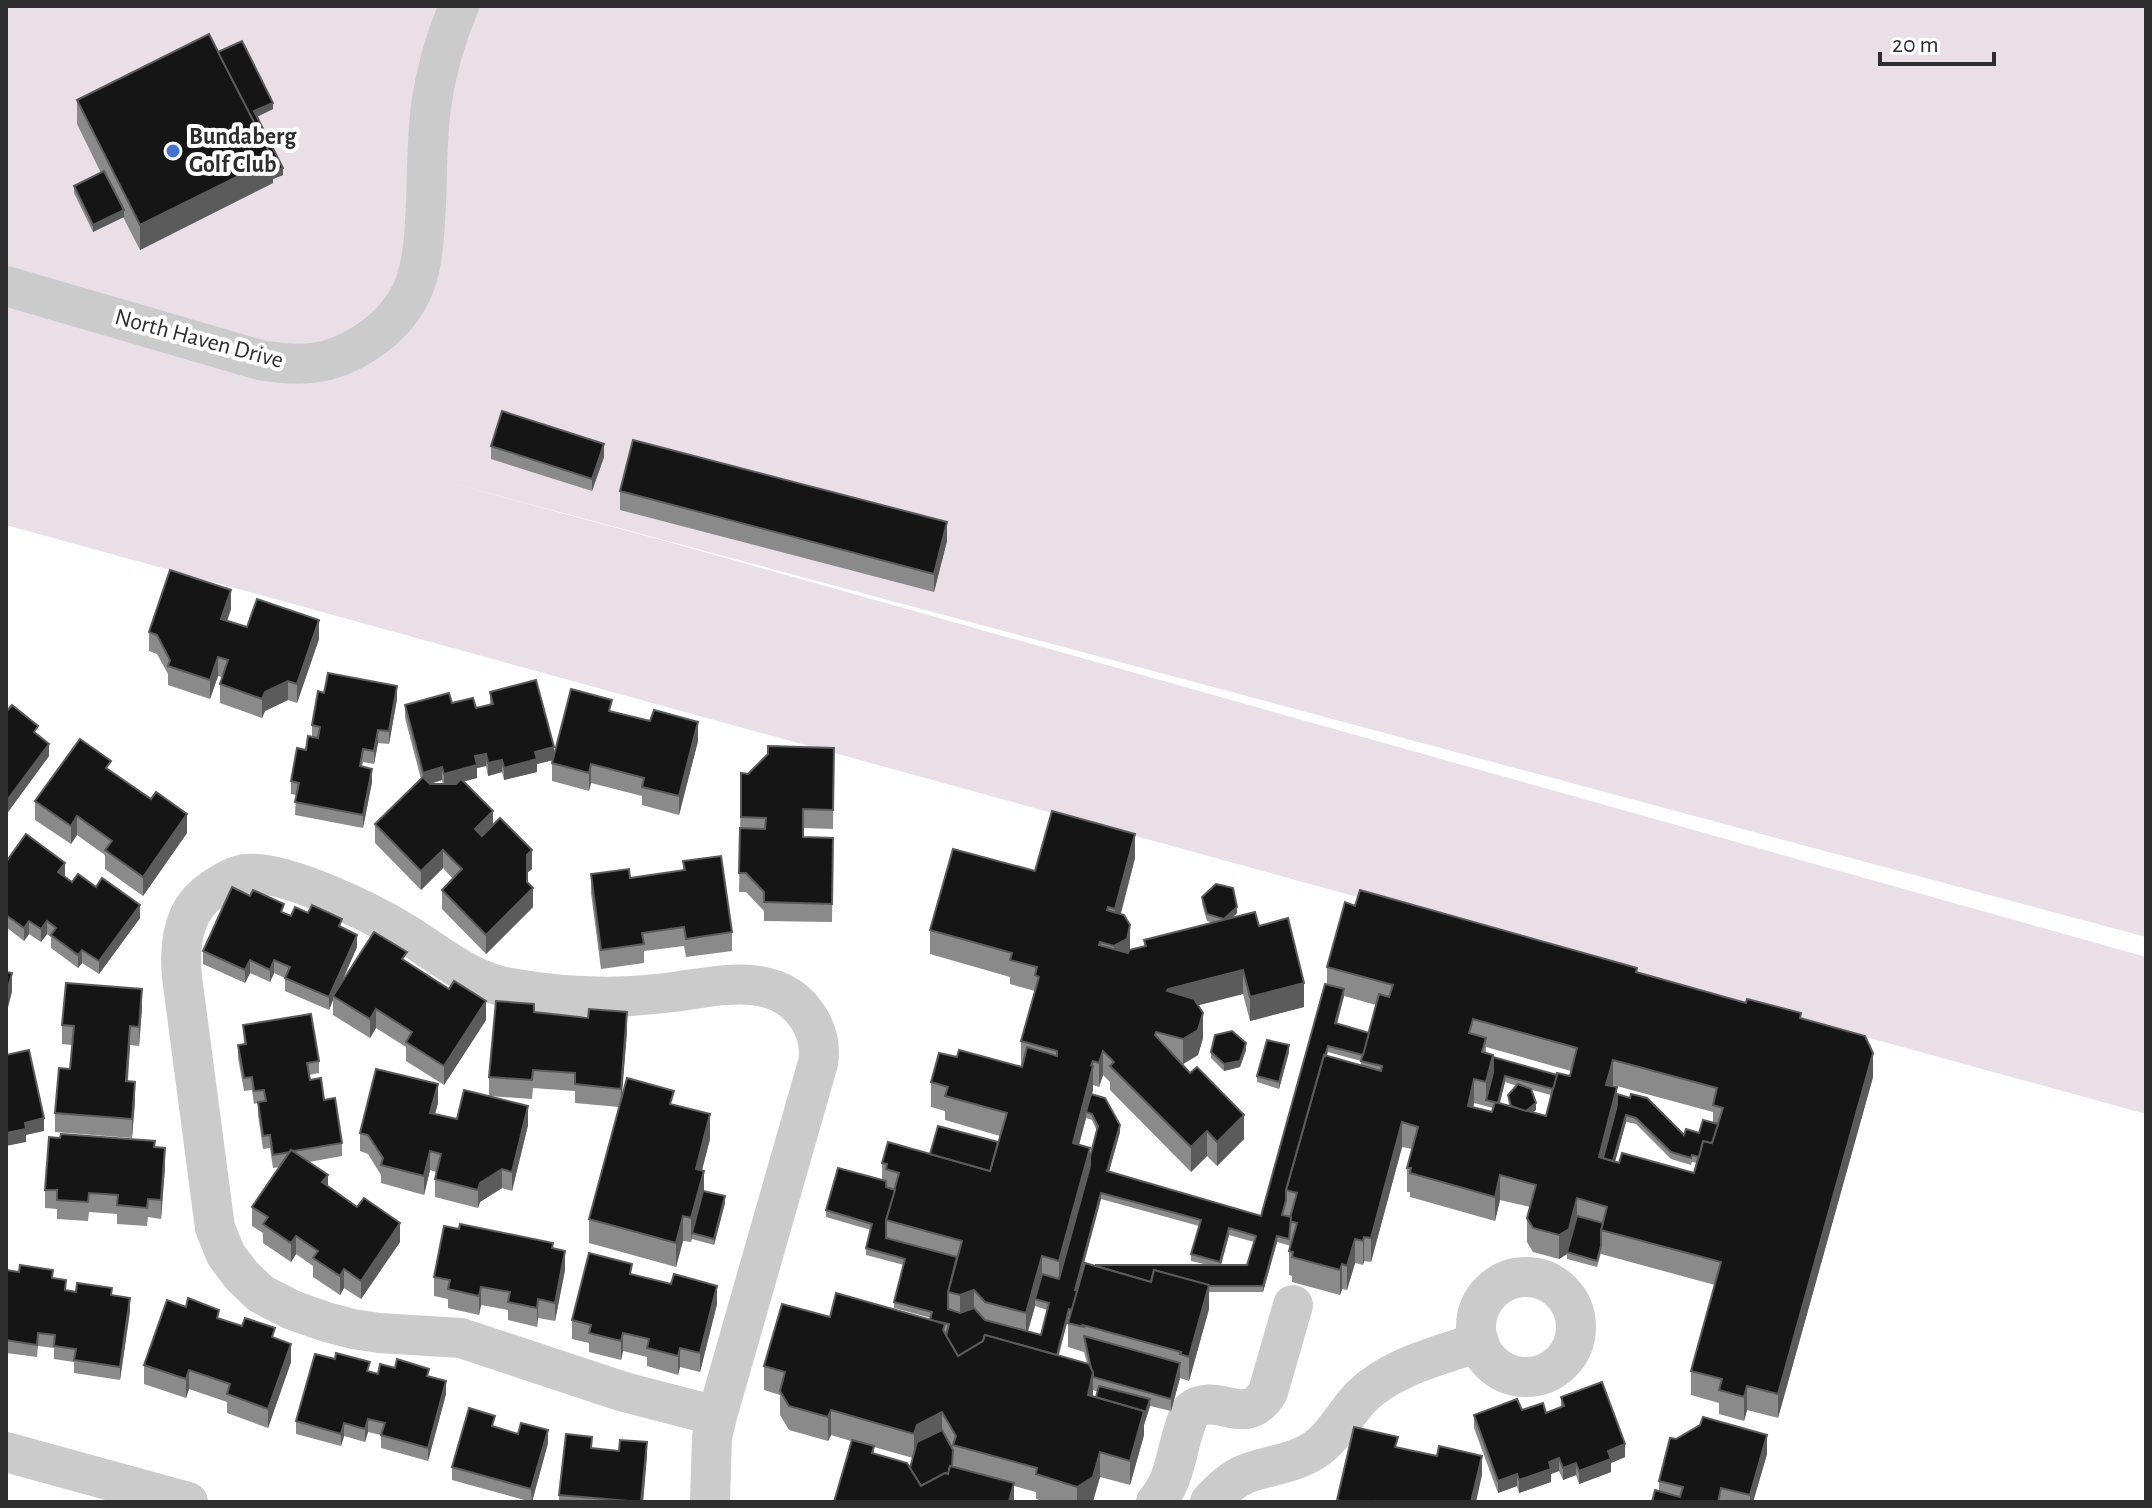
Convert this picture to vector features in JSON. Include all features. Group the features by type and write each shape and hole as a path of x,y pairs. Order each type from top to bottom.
{"street":[{"name":"North Haven Drive","path":"6,286 260,360 308,365 353,351 393,320 415,286 424,250 429,135 436,70 459,6"},
{"path":"710,1502 712,1437 717,1416 817,1068 820,1051 818,1038 804,1010 775,990 733,983 670,993 590,997 495,985 475,978 371,914 287,878 243,874 205,894 193,909 186,927 181,946 182,977 215,1228 226,1255 242,1276 261,1294 292,1310 326,1322 379,1333 461,1338 624,1392 717,1416"},
{"path":"1156,1502 1171,1480 1191,1411 1204,1404 1243,1410 1254,1408 1262,1401 1268,1392 1293,1305"},
{"path":"1210,1502 1223,1488 1243,1475 1292,1462 1316,1450 1361,1397 1396,1371 1479,1342"},
{"path":"6,1452 188,1502"}],"shaded area":[{"path":"6,6 2146,6 2146,937 414,473 2146,957 2146,1114 6,525"}],"building":[{"name":"Bundaberg Golf Club","path":"209,34 273,159 140,225 77,100"},
{"path":"242,41 273,103 254,111 283,168 273,173 273,159 218,52"},
{"path":"104,171 124,210 93,225 74,186"},
{"path":"502,411 604,444 592,479 491,446"},
{"path":"633,440 947,522 934,574 620,491"},
{"path":"170,570 231,590 221,619 247,627 257,599 319,620 297,684 288,681 265,692 262,699 220,684 228,660 218,657 210,680 168,666 170,660 157,635 149,632"},
{"path":"328,673 397,686 389,731 378,730 374,751 363,749 360,766 372,769 363,815 295,802 299,783 291,781 297,748 306,750 308,736 318,738 320,727 312,725 318,691 324,693"},
{"path":"536,680 554,747 535,752 537,759 504,768 502,760 488,763 486,754 475,756 477,765 444,774 442,767 423,773 405,705 449,693 452,703 473,698 476,708 493,704 490,692"},
{"path":"571,689 612,700 609,711 650,721 654,710 698,722 679,796 642,787 644,778 591,764 589,773 552,763"},
{"path":"12,705 38,726 34,732 49,744 8,799 6,712"},
{"path":"80,739 111,761 106,768 151,799 156,792 187,814 143,877 105,850 112,841 77,816 71,826 35,801"},
{"path":"768,746 834,748 833,810 803,809 803,837 833,838 832,904 764,902 764,892 746,873 739,873 740,828 765,829 766,818 741,817 741,773 748,774 768,754"},
{"path":"423,777 430,784 456,784 461,779 493,811 475,829 482,836 500,818 532,850 527,855 527,882 533,888 486,935 442,890 462,869 443,850 421,871 375,824"},
{"path":"1052,811 1135,834 1115,909 1108,907 1107,910 1124,915 1130,925 1127,939 1114,946 1100,942 1099,945 1128,953 1129,950 1146,946 1144,940 1255,912 1259,926 1288,918 1304,983 1250,997 1243,970 1168,989 1194,999 1203,1013 1198,1030 1183,1039 1156,1032 1155,1035 1190,1073 1197,1067 1244,1115 1217,1142 1207,1131 1191,1147 1110,1066 1114,1062 1103,1051 1099,1063 1093,1061 1073,1143 1090,1148 1059,1261 1042,1256 1026,1313 985,1302 974,1290 960,1295 948,1292 962,1241 886,1220 899,1173 886,1169 887,1164 882,1163 888,1142 990,1171 1007,1113 945,1096 948,1087 931,1082 939,1053 957,1057 959,1050 1022,1067 1027,1047 1057,1056 1057,1051 1021,1041 1039,977 1035,975 1037,967 1010,960 1012,953 930,930 953,849 1035,871"},
{"path":"26,834 65,863 58,872 72,882 78,874 96,887 102,878 140,905 99,961 82,950 78,955 51,935 56,928 47,921 41,929 29,921 24,928 6,915 6,862"},
{"path":"721,856 732,932 686,939 684,927 642,933 644,944 601,950 591,874 629,869 630,878 685,870 683,861"},
{"path":"1216,884 1233,888 1237,907 1224,919 1207,914 1202,897"},
{"path":"232,887 250,896 253,890 284,904 281,912 291,916 295,907 308,913 312,905 342,919 339,926 357,935 329,997 285,978 290,967 274,960 270,970 250,960 245,970 203,951"},
{"path":"1360,890 1637,968 1636,972 1746,1003 1747,999 1801,1013 1800,1018 1865,1036 1873,1053 1778,1394 1747,1386 1744,1397 1719,1390 1722,1379 1691,1371 1721,1262 1601,1230 1607,1207 1577,1198 1569,1229 1559,1235 1533,1228 1527,1218 1536,1185 1500,1175 1495,1197 1410,1173 1411,1168 1407,1168 1418,1127 1402,1122 1371,1238 1364,1237 1363,1241 1355,1239 1347,1266 1342,1264 1340,1270 1292,1257 1293,1252 1289,1251 1297,1223 1289,1221 1297,1193 1286,1190 1324,1055 1381,1071 1382,1066 1361,1061 1379,994 1389,997 1393,985 1327,967 1345,902 1355,906","holes":["1473,1019 1577,1048 1570,1076 1557,1073 1546,1116 1495,1102 1492,1112 1468,1106 1474,1079 1486,1082 1493,1055 1482,1052 1486,1038 1469,1033","1613,1060 1717,1088 1713,1105 1723,1108 1712,1143 1703,1141 1694,1173 1622,1153 1619,1163 1599,1157 1617,1087 1606,1085"]},
{"path":"374,932 407,952 402,959 449,989 454,981 486,1001 444,1066 406,1042 412,1032 376,1009 370,1019 333,996"},
{"path":"6,972 12,973 6,996"},
{"path":"66,983 142,989 139,1027 130,1026 126,1081 135,1082 132,1119 55,1113 59,1068 70,1069 74,1026 62,1025"},
{"path":"1325,984 1344,989 1335,1023 1369,1033 1363,1055 1328,1046 1324,1055 1286,1190 1282,1215 1291,1217 1289,1239 1277,1236 1263,1286 1208,1286 1154,1270 1151,1282 1096,1266 1247,1265 1256,1236 1229,1228 1220,1262 1191,1254 1201,1220 1101,1193 1075,1290 1078,1290 1072,1310 1069,1309 1057,1355 985,1335 983,1341 958,1356 946,1336 949,1324 930,1320 932,1312 894,1302 905,1259 866,1248 872,1224 826,1210 838,1168 886,1181 886,1187 895,1190 886,1220 886,1238 957,1257 948,1292 948,1309 960,1313 974,1308 985,1320 1041,1335 1049,1303 1035,1299 1042,1274 1059,1279 1090,1166 1098,1126 1092,1114 1086,1112 1091,1094 1105,1098 1120,1125 1107,1171 1261,1216"},
{"path":"496,1001 534,1004 534,1012 588,1018 589,1009 627,1012 621,1089 575,1084 575,1073 533,1070 532,1080 489,1077"},
{"path":"311,1014 319,1061 307,1063 310,1080 321,1078 324,1100 335,1098 342,1143 273,1155 270,1135 263,1136 258,1102 266,1101 264,1090 254,1091 252,1077 244,1078 238,1045 246,1044 243,1025"},
{"path":"1232,1031 1246,1043 1240,1061 1224,1064 1211,1052 1215,1035"},
{"path":"1267,1040 1289,1045 1279,1082 1257,1076"},
{"path":"29,1050 44,1118 25,1123 26,1129 6,1133 6,1055"},
{"path":"1493,1057 1557,1075 1553,1089 1505,1076 1498,1103 1486,1100 1493,1073"},
{"path":"376,1069 438,1084 430,1113 457,1119 464,1090 528,1106 512,1172 502,1169 480,1183 478,1190 435,1179 441,1154 430,1151 424,1176 381,1165 383,1158 368,1135 360,1133"},
{"path":"627,1078 674,1091 670,1104 710,1114 696,1169 704,1171 691,1218 683,1216 676,1243 589,1219"},
{"path":"1518,1084 1531,1089 1536,1103 1526,1111 1511,1106 1508,1095"},
{"path":"1617,1094 1647,1098 1684,1135 1686,1129 1699,1133 1703,1120 1718,1124 1712,1143 1703,1141 1699,1157 1671,1152 1636,1118 1626,1115 1613,1161 1603,1158"},
{"path":"938,1126 998,1142 990,1171 930,1154"},
{"path":"61,1134 155,1141 154,1147 165,1148 161,1200 148,1199 147,1208 117,1205 118,1195 89,1193 88,1202 57,1200 57,1190 45,1190 49,1137 60,1138"},
{"path":"291,1150 328,1175 322,1182 357,1207 364,1198 400,1223 361,1281 344,1269 340,1276 313,1258 318,1251 296,1236 291,1243 263,1224 268,1217 252,1207"},
{"path":"703,1191 725,1196 714,1239 692,1233"},
{"path":"1577,1216 1603,1223 1597,1261 1567,1252"},
{"path":"460,1224 553,1243 552,1248 565,1251 555,1303 538,1299 537,1308 508,1302 510,1292 481,1287 479,1296 448,1289 450,1280 434,1277 444,1226 459,1229"},
{"path":"589,1253 632,1264 630,1274 671,1284 674,1274 717,1286 700,1353 680,1348 678,1356 647,1348 649,1339 623,1333 621,1341 589,1333 591,1325 572,1320"},
{"path":"1085,1263 1151,1282 1154,1270 1209,1285 1189,1357 1181,1352 1068,1323"},
{"path":"20,1265 53,1270 52,1278 66,1280 65,1290 76,1292 77,1283 112,1288 111,1295 130,1298 120,1367 74,1360 76,1349 54,1346 55,1335 38,1333 37,1345 6,1340 6,1270 19,1272"},
{"path":"836,1293 945,1324 943,1330 958,1356 983,1341 985,1335 1089,1364 1093,1372 1088,1395 1144,1411 1130,1461 1100,1452 1093,1477 1077,1487 1036,1474 1037,1468 953,1445 956,1436 942,1412 917,1425 914,1434 831,1410 828,1417 789,1406 780,1391 785,1372 764,1366 782,1304 830,1317"},
{"path":"188,1298 219,1310 217,1318 242,1326 245,1318 275,1328 272,1337 291,1344 268,1409 227,1394 230,1384 189,1370 186,1379 144,1365 167,1300 186,1307"},
{"path":"1084,1336 1180,1363 1171,1399 1093,1377"},
{"path":"336,1353 370,1362 367,1371 378,1374 380,1364 395,1368 397,1359 429,1369 427,1376 446,1381 428,1448 381,1435 385,1423 368,1419 365,1429 344,1423 341,1434 296,1421 315,1354 335,1359"},
{"path":"1602,1382 1625,1444 1608,1451 1611,1459 1579,1471 1576,1463 1563,1468 1559,1458 1549,1462 1551,1469 1519,1480 1517,1474 1498,1481 1474,1415 1517,1399 1522,1410 1543,1403 1546,1413 1564,1406 1561,1397"},
{"path":"1099,1386 1150,1399 1144,1418 1144,1411 1096,1397"},
{"path":"469,1408 495,1416 492,1426 518,1434 521,1423 548,1430 531,1489 452,1467"},
{"path":"1703,1417 1767,1435 1750,1495 1721,1488 1718,1502 1652,1502 1655,1490 1680,1497 1683,1487 1659,1481 1670,1438 1676,1439 1700,1425"},
{"path":"1354,1427 1398,1437 1395,1447 1437,1456 1439,1446 1482,1456 1471,1502 1337,1500"},
{"path":"942,1430 953,1450 952,1466 948,1474 921,1486 910,1468 917,1442"},
{"path":"566,1434 592,1437 591,1448 619,1451 620,1440 647,1442 641,1502 559,1495"},
{"path":"852,1440 874,1446 872,1453 907,1463 921,1486 948,1474 950,1466 1014,1483 1009,1501 1014,1502 834,1502"}],"place":[{"name":"Bundaberg Golf Club","path":"173,151"}]}
